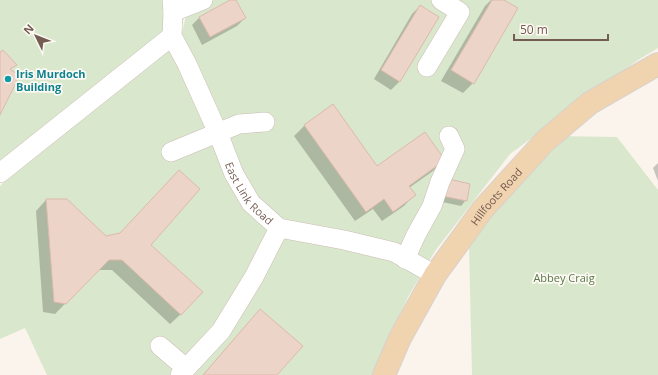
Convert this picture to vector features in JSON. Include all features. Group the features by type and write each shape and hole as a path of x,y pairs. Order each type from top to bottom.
{"main road":[{"name":"Hillfoots Road","path":"384,375 400,338 435,275 483,209 545,141 590,103 658,64"}],"lane":[{"path":"0,173 172,36 172,6 203,0"},
{"path":"426,67 460,12 441,0"},
{"name":"East Link Road","path":"172,36 187,64 218,133 234,174 251,203 279,228 344,240 394,252 435,275"},
{"path":"171,152 239,124 265,122"},
{"path":"405,259 432,206 440,182 455,149 449,136"},
{"path":"160,346 183,372 221,331 254,277 279,228"}],"green space":[{"path":"0,0 658,0 658,48 638,60 510,154 435,251 408,297 372,375 47,375 25,328 0,339 0,186 70,120 140,63 179,44 187,12 187,2 181,30 0,174"},
{"name":"Abbey Craig","path":"555,136 617,137 658,190 658,375 472,375 469,244"}],"building":[{"path":"230,0 236,0 246,18 210,37 199,17"},
{"path":"492,0 504,0 518,8 474,84 451,70"},
{"path":"420,5 439,17 400,82 381,70"},
{"name":"Iris Murdoch Building","path":"3,50 17,65 10,69 17,74 16,83 0,115 0,52"},
{"path":"333,104 377,166 425,132 445,160 409,186 416,195 393,212 384,199 366,212 304,125"},
{"path":"179,170 200,189 151,245 203,292 181,315 122,260 109,260 66,304 54,302 46,199 67,199 106,236 120,233"},
{"path":"445,178 470,184 467,201 442,196"},
{"path":"260,309 303,346 277,375 203,375"}],"place":[{"name":"Iris Murdoch Building","path":"8,79"}]}
